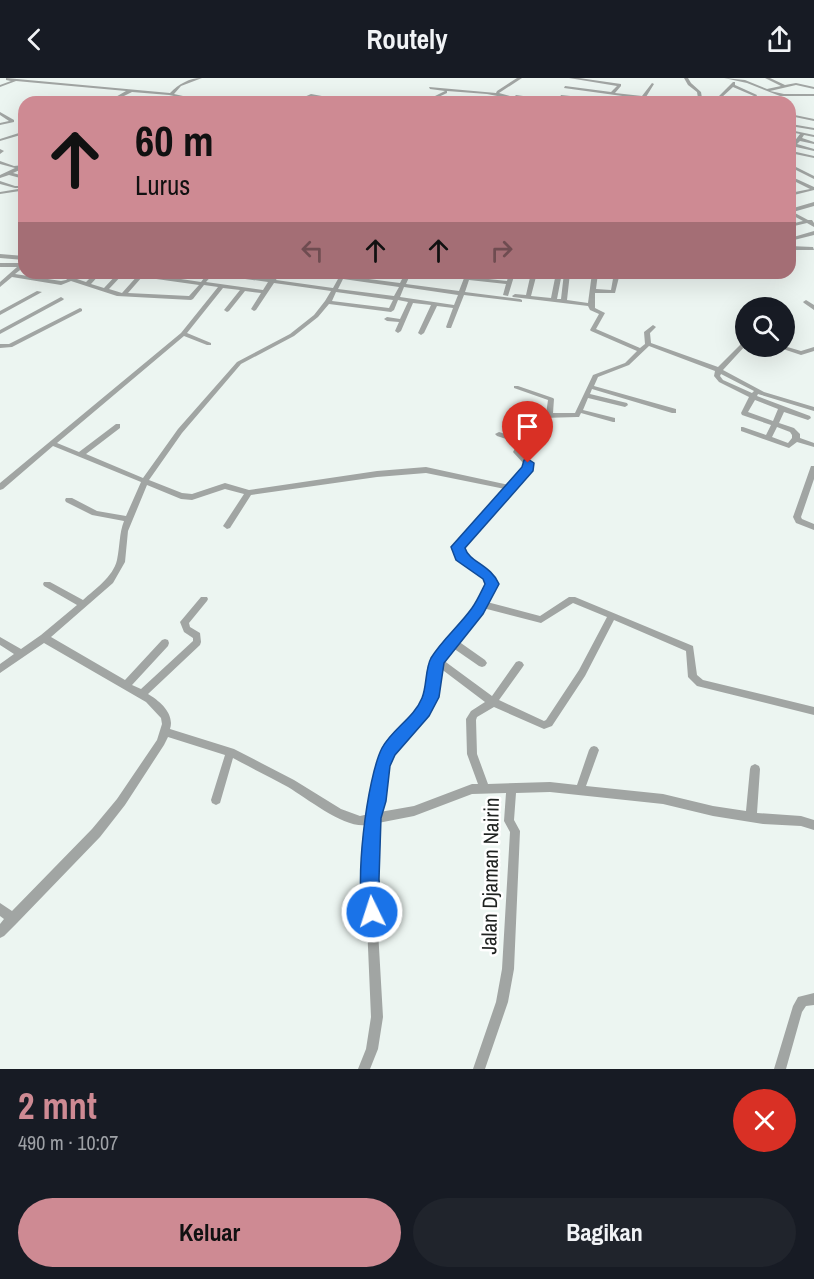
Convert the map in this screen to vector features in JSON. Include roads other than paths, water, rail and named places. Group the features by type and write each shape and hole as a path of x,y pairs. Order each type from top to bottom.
{"street":[{"path":"0,84 8,78 180,96"},
{"path":"171,94 180,85 200,78"},
{"path":"506,78 519,79"},
{"path":"560,96 571,78 622,83 613,92"},
{"path":"686,78 689,84 699,92 700,96"},
{"path":"726,78 756,96"},
{"path":"767,78 785,86"},
{"path":"803,86 810,78"},
{"path":"498,92 519,79"},
{"path":"787,79 796,84 814,88"},
{"path":"0,84 17,80"},
{"path":"735,83 779,96 798,93 814,95"},
{"path":"721,96 735,83 750,83 779,96"},
{"path":"565,87 644,96 652,84"},
{"path":"766,90 796,84"},
{"path":"430,88 449,91 498,92 510,96"},
{"path":"120,96 130,91"},
{"path":"438,96 449,91"},
{"path":"739,96 745,91"},
{"path":"308,96 317,96"},
{"path":"0,113 12,121 0,124"},
{"path":"796,119 798,117 814,120"},
{"path":"796,126 814,129"},
{"path":"796,132 814,136"},
{"path":"796,144 803,134"},
{"path":"0,140 18,135"},
{"path":"799,140 814,143"},
{"path":"796,146 814,150"},
{"path":"796,153 814,157"},
{"path":"796,154 814,163"},
{"path":"0,162 18,167"},
{"path":"796,166 814,176"},
{"path":"18,169 0,179 18,187"},
{"path":"796,173 805,170"},
{"path":"9,173 18,176"},
{"path":"796,179 814,189"},
{"path":"0,193 18,189"},
{"path":"796,194 814,189"},
{"path":"796,209 814,204"},
{"path":"796,215 814,225"},
{"path":"796,224 814,219"},
{"path":"796,238 814,233"},
{"path":"796,248 814,249"},
{"path":"0,256 18,258"},
{"path":"0,265 18,265"},
{"path":"0,285 18,269"},
{"path":"10,276 18,277"},
{"path":"32,279 61,283 71,279 124,294 190,298"},
{"path":"88,284 93,279"},
{"path":"106,289 117,279"},
{"path":"124,294 138,279"},
{"path":"148,295 161,279"},
{"path":"168,279 264,292"},
{"path":"184,307 205,279"},
{"path":"258,279 457,307"},
{"path":"0,669 44,638 110,581 119,569 128,519 145,481 180,431 239,363 292,335 316,316 328,302 338,279"},
{"path":"372,279 520,301"},
{"path":"402,321 386,321 406,279"},
{"path":"449,327 467,279"},
{"path":"488,279 509,283"},
{"path":"506,295 510,279"},
{"path":"528,297 532,279"},
{"path":"554,300 557,279"},
{"path":"564,300 566,279"},
{"path":"594,279 591,305 592,309 602,312 593,330 641,351"},
{"path":"593,291 613,292 616,279"},
{"path":"170,295 181,281"},
{"path":"254,309 272,281"},
{"path":"0,487 183,334 221,287"},
{"path":"227,310 243,290"},
{"path":"463,291 564,300 591,305"},
{"path":"0,313 39,292"},
{"path":"0,332 61,299"},
{"path":"398,331 411,300"},
{"path":"328,302 391,310"},
{"path":"806,302 814,308"},
{"path":"422,333 435,304"},
{"path":"0,346 10,346 80,310"},
{"path":"364,1069 372,1049 377,1017 370,895 372,818 378,801 382,766 390,750 428,704 437,661 482,604 492,581 461,557 458,547 529,465 517,452 538,417 573,415 580,411 589,391 590,382 595,376 627,364 648,344 647,332 653,327"},
{"path":"183,334 209,344"},
{"path":"648,344 718,370"},
{"path":"795,351 801,353 814,349"},
{"path":"735,352 718,370 718,379 755,394 782,409 808,418"},
{"path":"516,387 551,399 549,416"},
{"path":"589,391 625,405"},
{"path":"589,391 674,411"},
{"path":"755,394 814,409"},
{"path":"755,394 744,413 795,431 796,439"},
{"path":"768,438 782,409"},
{"path":"580,411 613,420"},
{"path":"80,455 118,426"},
{"path":"743,429 789,446 796,439"},
{"path":"499,434 522,442"},
{"path":"796,439 814,445"},
{"path":"51,443 187,497 225,486 249,493 378,474 426,470 511,488"},
{"path":"814,468 797,517 799,521 814,527"},
{"path":"227,526 249,493"},
{"path":"69,500 95,513 128,519"},
{"path":"47,584 83,604"},
{"path":"142,694 197,642 197,636 183,622 204,599"},
{"path":"482,604 541,620 568,600 576,599 690,649 693,677 700,683 814,711"},
{"path":"437,661 493,702 544,725 549,723 586,666 612,615"},
{"path":"0,932 102,825 121,802 166,732 166,716 158,705 44,638"},
{"path":"0,641 22,654"},
{"path":"452,642 482,663"},
{"path":"125,686 165,643"},
{"path":"484,788 472,754 471,719 474,714 493,702 519,665"},
{"path":"166,732 231,752 290,783 338,813 360,821 414,811 460,793 484,788 512,788 580,790 663,799 751,818 801,821 814,825"},
{"path":"580,790 594,750"},
{"path":"216,800 231,752"},
{"path":"751,818 755,769"},
{"name":"Jalan Djaman Nairin","path":"479,1069 502,1002 508,969 515,831 509,821 512,788"},
{"path":"0,909 13,918"},
{"path":"780,1069 797,1010 802,1000 814,999"}]}
